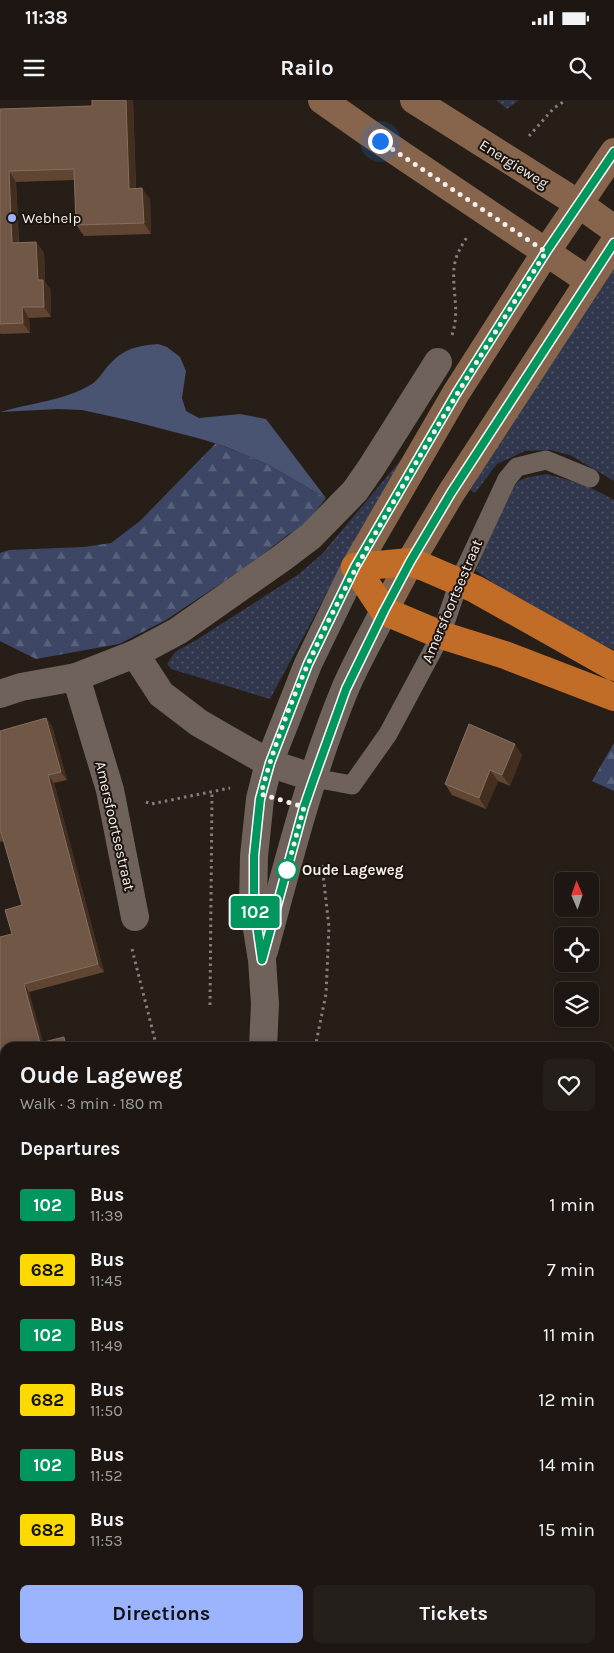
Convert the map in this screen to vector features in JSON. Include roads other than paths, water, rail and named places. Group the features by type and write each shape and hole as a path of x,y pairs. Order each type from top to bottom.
{"highway":[{"path":"614,667 460,582 410,562 355,567 384,611 441,635 504,655 614,697"}],"main road":[{"path":"322,100 589,281"},
{"name":"Energieweg","path":"414,100 579,204 614,229"},
{"path":"355,567 456,394 546,252 614,152"},
{"path":"384,611 410,562 451,493 614,243"}],"street":[{"path":"0,694 21,687 76,677 135,654 178,631 282,558 311,536 355,491 438,362"},
{"path":"263,1042 262,960 254,904 254,856 261,794 270,763 308,664 355,567"},
{"path":"262,960 304,807 314,778 346,689 384,611"},
{"path":"135,654 161,694 199,724 270,763"},
{"name":"Amersfoortsestraat","path":"76,677 110,790 135,917"},
{"name":"Amersfoortsestraat","path":"270,763 314,778"}],"lane":[{"name":"Amersfoortsestraat","path":"314,778 352,785 388,734 441,635 460,582 507,478 517,467 546,460 590,478"}],"place":[{"name":"Webhelp","path":"12,218"},
{"name":"Oude Lageweg","path":"287,870"}]}
